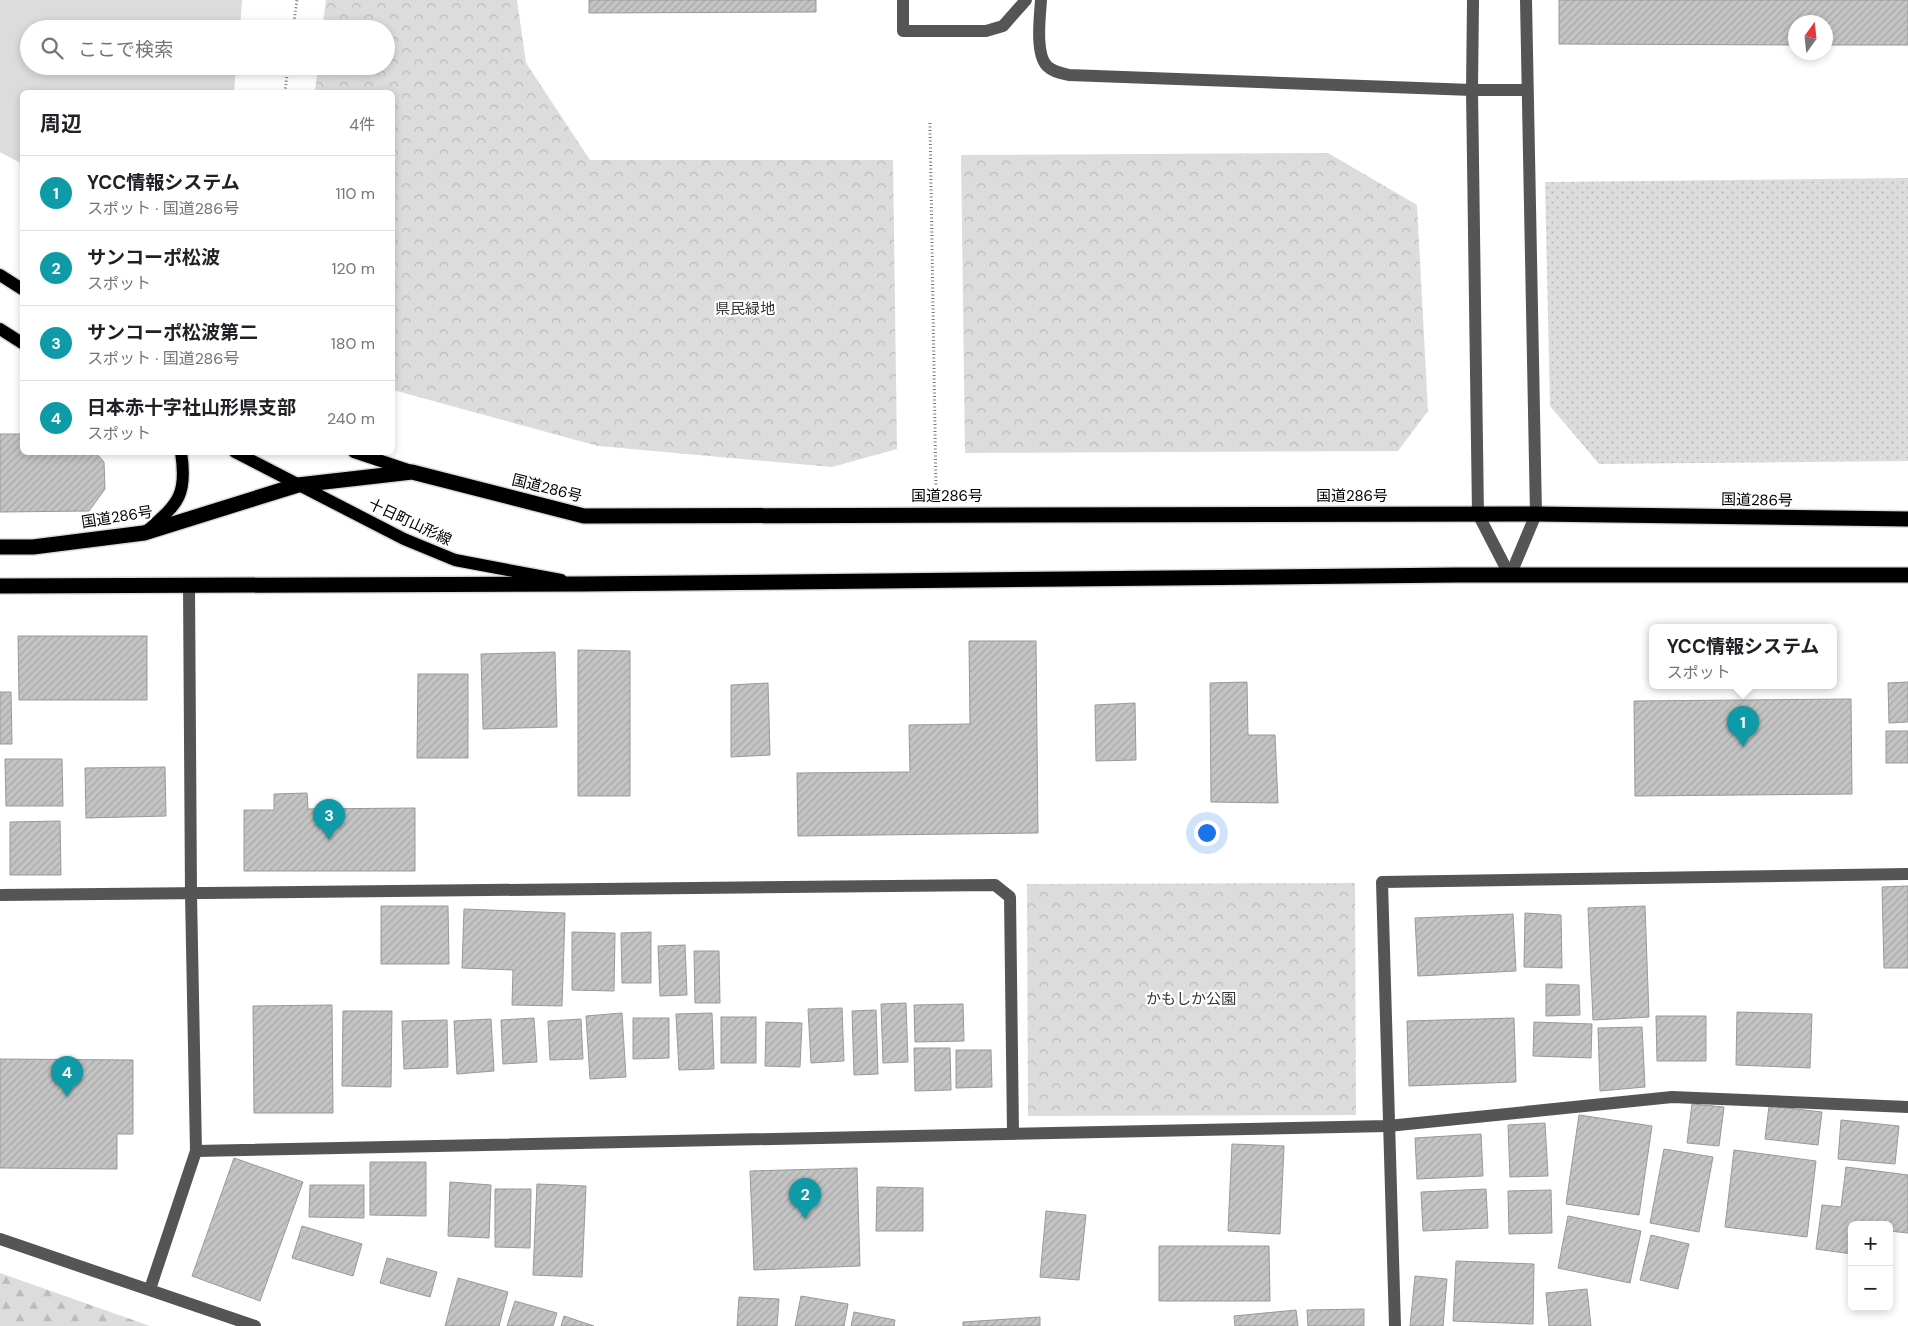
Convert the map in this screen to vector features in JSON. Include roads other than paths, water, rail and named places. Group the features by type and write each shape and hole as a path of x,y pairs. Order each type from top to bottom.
{"highway":[{"name":"国道286号","path":"0,547 33,546 144,533 298,485 412,472 584,516 1536,514 1908,519"},
{"path":"0,586 1908,575"}],"main road":[{"path":"0,275 20,288"},
{"path":"0,329 20,342"},
{"path":"144,533 177,504 184,477 181,455"},
{"name":"十日町山形線","path":"241,455 404,539 455,560 583,584"},
{"path":"363,455 412,472"}],"street":[{"path":"902,0 904,31 986,31 1003,26 1026,0"},
{"path":"1041,0 1040,39 1042,57 1046,66 1056,72 1069,75 1472,90 1527,90"},
{"path":"1474,0 1472,90 1478,514 1510,576"},
{"path":"1510,576 1536,514 1526,0"},
{"path":"150,1289 196,1151 191,894 189,586"},
{"path":"1395,1326 1382,882 1908,874"},
{"path":"0,895 996,885 1010,897 1013,1134"},
{"path":"196,1151 1388,1126 1672,1097 1908,1107"},
{"path":"0,1239 255,1326"}],"place":[{"name":"YCC情報システム","path":"1743,747"},
{"name":"サンコーポ松波第二","path":"329,840"},
{"name":"日本赤十字社山形県支部","path":"67,1097"},
{"name":"サンコーポ松波","path":"805,1219"}],"park label":[{"name":"県民緑地","path":"745,309"},
{"name":"かもしか公園","path":"1191,999"}]}
